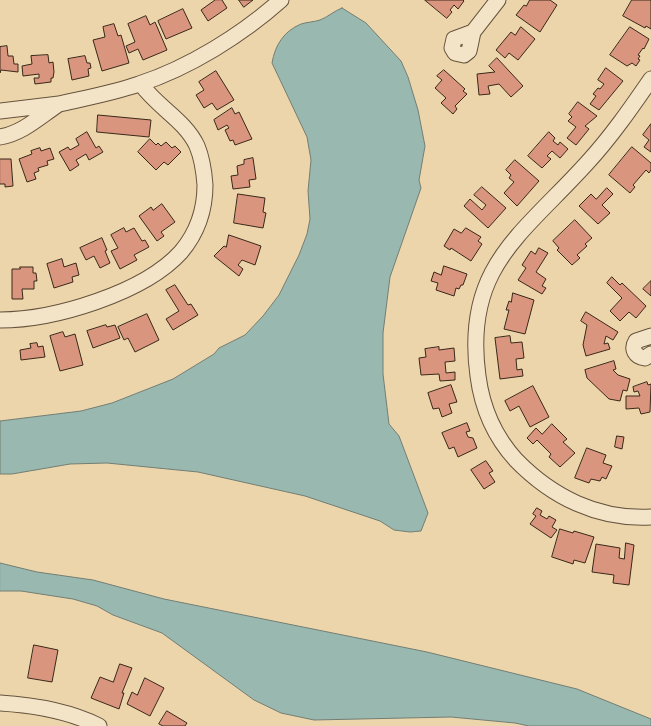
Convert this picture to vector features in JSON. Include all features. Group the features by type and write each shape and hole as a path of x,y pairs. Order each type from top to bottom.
{"street":[{"path":"0,111 23,110 59,104 140,84 185,64 224,42 258,20 281,0"},
{"path":"473,32 498,0"},
{"path":"651,79 633,105 588,162 505,250 490,276 478,311 475,340 479,383 490,420 499,438 512,455 531,475 558,494 595,510 623,516 651,517"},
{"path":"0,320 35,318 56,314 112,295 164,267 181,251 190,238 198,223 205,195 202,162 197,145 187,130 148,95 140,84"},
{"path":"0,137 25,129 59,104"},
{"path":"651,336 636,340 633,346 634,352 639,356 645,358 651,354"},
{"path":"0,703 19,704 71,714 100,726"}],"water":[{"path":"342,8 366,23 401,61 408,77 418,110 425,146 419,180 421,188 390,277 383,333 383,374 389,424 399,436 428,513 421,531 410,532 394,530 380,521 305,496 198,472 107,463 70,464 12,474 0,474 0,421 81,411 112,403 173,379 214,354 219,348 245,335 263,316 279,295 299,255 307,234 310,219 308,191 311,160 307,137 272,63 273,56 281,39 295,27 301,24 323,19"},
{"path":"0,563 37,572 93,580 164,599 427,652 577,689 651,719 651,726 529,726 515,723 451,717 314,720 281,713 254,700 162,633 113,615 97,606 73,599 21,591 0,591"}],"building":[{"path":"215,0 222,0 227,8 208,21 201,10"},
{"path":"239,0 253,0 244,7"},
{"path":"425,0 464,1 458,9 454,5 450,10 452,12 447,18"},
{"path":"530,0 550,0 557,5 540,32 516,15"},
{"path":"632,0 651,0 651,29 646,26 645,28 623,16"},
{"path":"183,9 192,28 166,39 158,21"},
{"path":"146,16 150,25 155,22 167,50 143,60 138,49 129,53 126,46 135,42 128,24"},
{"path":"114,24 118,36 121,35 129,63 102,71 93,40 105,37 103,27"},
{"path":"521,27 535,39 518,60 509,53 505,58 496,50 511,32 515,35"},
{"path":"630,27 649,39 644,49 643,48 638,55 640,56 638,59 640,60 636,66 632,63 627,66 610,55"},
{"path":"7,46 8,56 13,56 14,64 18,64 18,72 1,70 0,73 0,47"},
{"path":"48,55 49,63 53,62 54,72 51,82 35,84 34,78 39,78 39,74 23,76 22,66 32,64 31,56"},
{"path":"85,56 87,63 90,63 91,68 88,69 89,76 72,80 68,59"},
{"path":"497,58 523,86 511,97 499,84 488,86 490,94 479,95 477,74 495,72 489,66"},
{"path":"606,68 623,81 599,110 590,104 596,96 593,94 604,84 598,80"},
{"path":"444,70 465,89 463,91 467,94 455,106 457,109 453,114 441,103 446,98 435,88 442,80 437,76"},
{"path":"216,71 234,100 217,110 212,103 204,108 196,95 204,90 199,82"},
{"path":"578,102 597,116 585,126 589,129 576,145 567,138 576,127 568,121 572,117 569,114"},
{"path":"232,108 235,114 239,112 252,139 235,145 233,140 230,141 225,130 229,128 227,125 218,130 214,120"},
{"path":"98,115 151,120 149,137 97,132"},
{"path":"651,124 651,152 644,147 649,140 643,135"},
{"path":"87,132 96,148 99,146 103,152 89,160 86,154 76,160 79,165 70,171 59,152 68,147 70,150 79,145 76,139"},
{"path":"549,132 555,138 553,141 558,145 560,142 568,149 560,158 552,151 547,156 551,159 542,168 528,156"},
{"path":"150,139 156,145 158,143 161,146 166,142 172,148 175,146 181,152 168,165 164,162 156,170 138,152"},
{"path":"632,147 651,163 651,170 649,173 646,170 633,185 635,187 630,193 609,175"},
{"path":"40,148 41,151 50,148 54,159 47,161 48,165 38,168 39,171 34,173 36,179 27,182 19,159 32,154 31,151"},
{"path":"253,158 256,179 249,180 250,187 233,189 231,176 238,175 237,166 244,164 244,160"},
{"path":"0,159 11,159 13,186 5,187 5,184 0,184"},
{"path":"515,160 539,181 517,206 504,193 514,182 509,178 511,175 506,170"},
{"path":"482,187 506,208 488,228 464,206 470,199 482,210 486,205 474,195"},
{"path":"607,188 613,194 602,205 610,213 598,224 579,206 591,194 596,199"},
{"path":"238,194 265,198 263,212 266,213 263,228 234,223"},
{"path":"162,204 175,222 161,232 164,236 157,241 139,216 151,207 153,210"},
{"path":"575,220 592,238 585,244 587,246 577,255 580,258 572,265 557,250 559,248 553,241"},
{"path":"124,228 126,232 134,228 142,241 145,240 149,247 134,255 137,260 120,269 111,251 118,248 111,235"},
{"path":"466,228 481,237 478,241 482,244 471,261 451,248 450,250 444,246 454,229 461,233"},
{"path":"229,235 261,246 255,265 242,260 238,265 243,269 239,276 214,256 224,246 226,247"},
{"path":"102,238 110,263 100,268 94,256 86,260 80,248"},
{"path":"539,248 548,253 536,272 546,279 542,286 546,288 542,294 518,280 526,268 522,265 531,251 535,254"},
{"path":"62,259 64,267 76,263 79,275 72,277 73,282 54,288 47,264"},
{"path":"444,266 467,274 463,285 461,285 459,289 456,288 454,296 436,290 438,283 431,281 434,272 441,275"},
{"path":"20,267 33,267 33,273 36,273 37,281 34,281 34,289 22,289 23,299 12,299 12,269 20,269"},
{"path":"612,277 620,285 622,283 646,306 636,318 629,312 620,321 610,311 622,298 607,283"},
{"path":"651,281 651,296 643,289"},
{"path":"175,285 188,305 191,304 198,315 173,330 166,319 179,311 166,290"},
{"path":"513,293 534,300 525,334 504,329 509,310 506,310 509,301 511,302"},
{"path":"586,312 618,332 613,340 606,336 604,344 608,343 610,349 586,356 583,345 587,325 581,321"},
{"path":"147,314 159,340 135,352 128,338 124,340 118,327"},
{"path":"106,325 107,327 115,325 120,338 93,348 87,331"},
{"path":"63,332 65,337 75,334 83,365 60,371 50,336"},
{"path":"510,336 511,343 522,342 524,358 516,359 517,370 522,369 523,376 500,379 495,338"},
{"path":"37,343 38,347 43,346 45,357 21,360 20,350 31,348 30,344"},
{"path":"439,347 439,350 454,348 455,361 445,362 446,373 455,372 455,380 440,381 439,374 421,375 419,358 426,357 425,349"},
{"path":"614,361 616,369 613,370 618,375 630,379 627,391 623,390 620,401 609,399 587,378 585,370"},
{"path":"647,382 648,385 651,384 650,412 641,414 639,408 626,409 626,396 640,396 638,391 634,392 633,387"},
{"path":"451,385 457,402 449,404 452,413 442,417 439,408 433,409 428,393"},
{"path":"533,386 549,417 530,427 519,406 510,411 505,401"},
{"path":"467,423 470,431 466,432 468,437 473,438 477,448 458,457 454,447 449,449 442,433"},
{"path":"552,424 567,439 563,442 575,453 560,467 549,457 551,454 537,440 533,444 527,438 536,428 542,434"},
{"path":"617,436 624,437 622,449 615,447"},
{"path":"587,448 606,455 603,463 612,466 606,479 602,477 600,481 591,479 589,483 575,478"},
{"path":"486,461 493,471 489,473 495,482 484,489 471,470"},
{"path":"537,508 542,511 540,515 547,519 549,516 556,520 552,527 557,530 551,538 530,524 536,516 533,514"},
{"path":"560,529 573,533 574,531 594,537 585,563 574,560 573,564 552,557"},
{"path":"626,543 634,545 629,585 613,583 614,575 592,572 596,544 620,548 619,558 624,559"},
{"path":"34,645 58,650 52,682 28,678"},
{"path":"120,664 132,668 122,693 124,693 119,709 91,698 100,677 113,682"},
{"path":"145,678 164,688 150,716 127,704 132,692 137,695"},
{"path":"167,711 187,723 185,726 163,726 159,724"}]}
